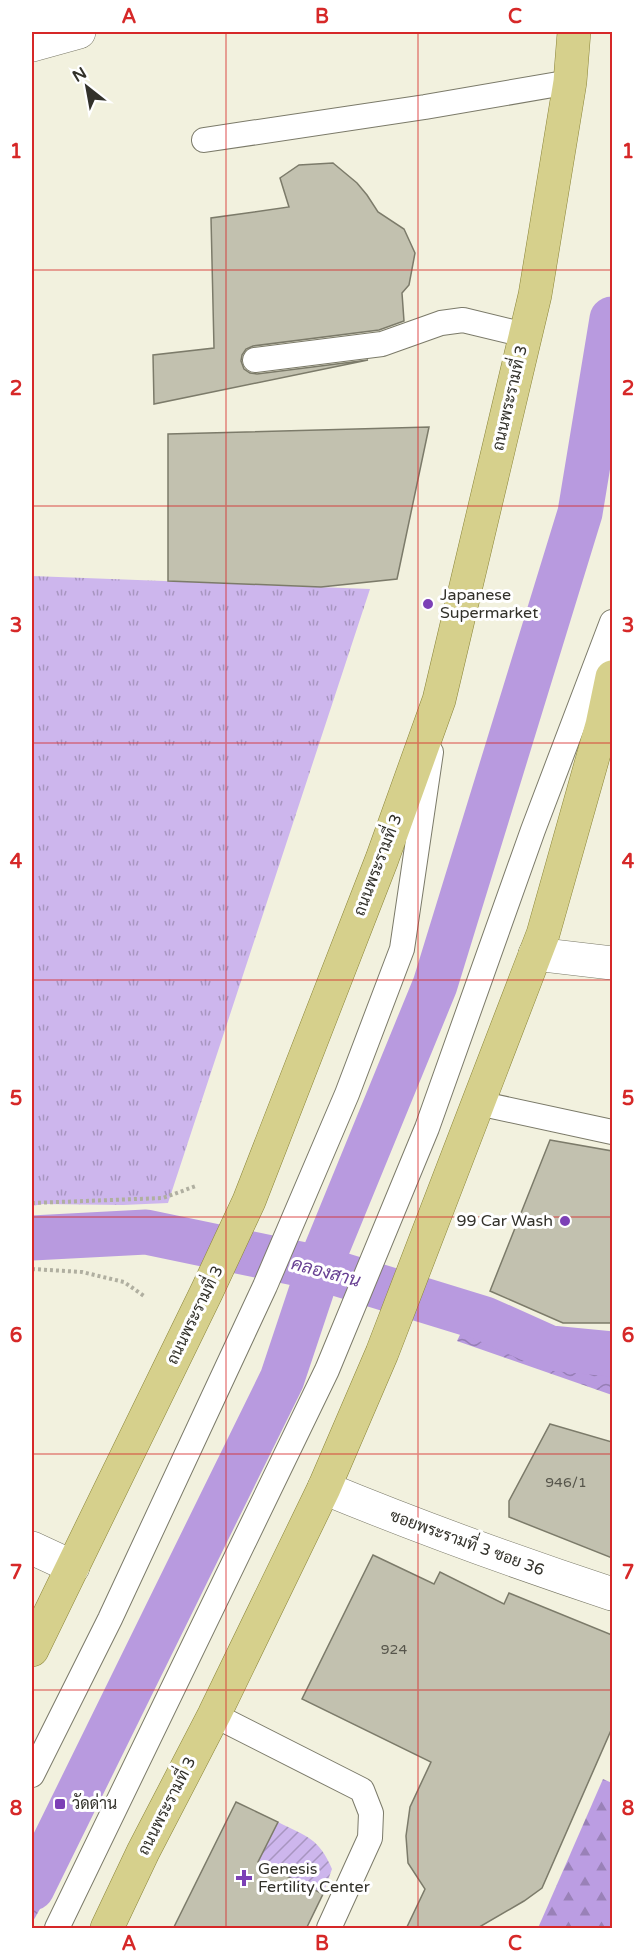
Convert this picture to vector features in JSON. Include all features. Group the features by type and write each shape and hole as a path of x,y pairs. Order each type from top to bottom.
{"main road":[{"name":"ถนนพระรามที่ 3","path":"32,1650 249,1201 382,860 439,700 535,295 570,82 574,32"},
{"name":"ถนนพระรามที่ 3","path":"107,1929 324,1488 382,1353 543,934 602,725 612,677"}],"street":[{"path":"32,45 79,32"},
{"path":"535,954 612,963"},
{"name":"ซอยพระรามที่ 3 ซอย 36","path":"324,1488 472,1545 612,1594"},
{"path":"32,1548 73,1567"}],"lane":[{"path":"204,140 425,107 570,82"},
{"path":"255,360 382,344 441,323 463,320 525,334"},
{"path":"57,1929 327,1370 427,1128 533,830 612,622"},
{"path":"32,1775 115,1609 265,1286 346,1094 402,949 439,700"},
{"path":"478,1103 612,1132"},
{"path":"214,1715 362,1790 371,1813 370,1838 329,1929"}],"path":[{"path":"32,1203 163,1198 196,1186"},
{"path":"32,1269 82,1272 124,1282 144,1296"}],"green space":[{"path":"32,576 370,589 168,1203 32,1206"},
{"path":"603,1779 612,1783 612,1928 538,1928"},
{"path":"278,1822 317,1844 327,1859 332,1869 323,1894 258,1862"}],"water":[{"path":"476,1302 567,1335 612,1336 612,1395 457,1341"},
{"path":"32,1865 57,1879 32,1923"}],"building":[{"path":"333,163 357,183 378,212 404,229 415,253 409,285 402,293 404,321 379,330 253,346 246,349 241,361 244,369 257,374 368,360 154,404 153,355 214,348 211,218 289,207 280,178 299,165"},
{"path":"429,427 397,579 321,587 168,581 168,434"},
{"name":"99 Car Wash","path":"550,1140 612,1151 612,1323 563,1323 490,1291"},
{"path":"550,1424 612,1442 612,1558 509,1517 509,1501"},
{"path":"373,1555 434,1584 440,1572 504,1604 509,1593 612,1635 612,1728 542,1888 476,1929 406,1929 425,1889 408,1863 406,1836 410,1807 431,1762 302,1699"},
{"name":"Genesis Fertility Center","path":"236,1802 278,1822 258,1862 323,1894 306,1929 173,1929"}],"waterway":[{"path":"32,1888 282,1379 319,1268 435,985 580,513 612,319"},
{"name":"คลองสาน","path":"32,1238 146,1232 319,1268 485,1319 550,1348 612,1354"}],"place":[{"name":"Japanese Supermarket","path":"428,604"},
{"name":"99 Car Wash","path":"565,1221"},
{"name":"วัดด่าน","path":"60,1804"},
{"name":"Genesis Fertility Center","path":"244,1878"}]}
